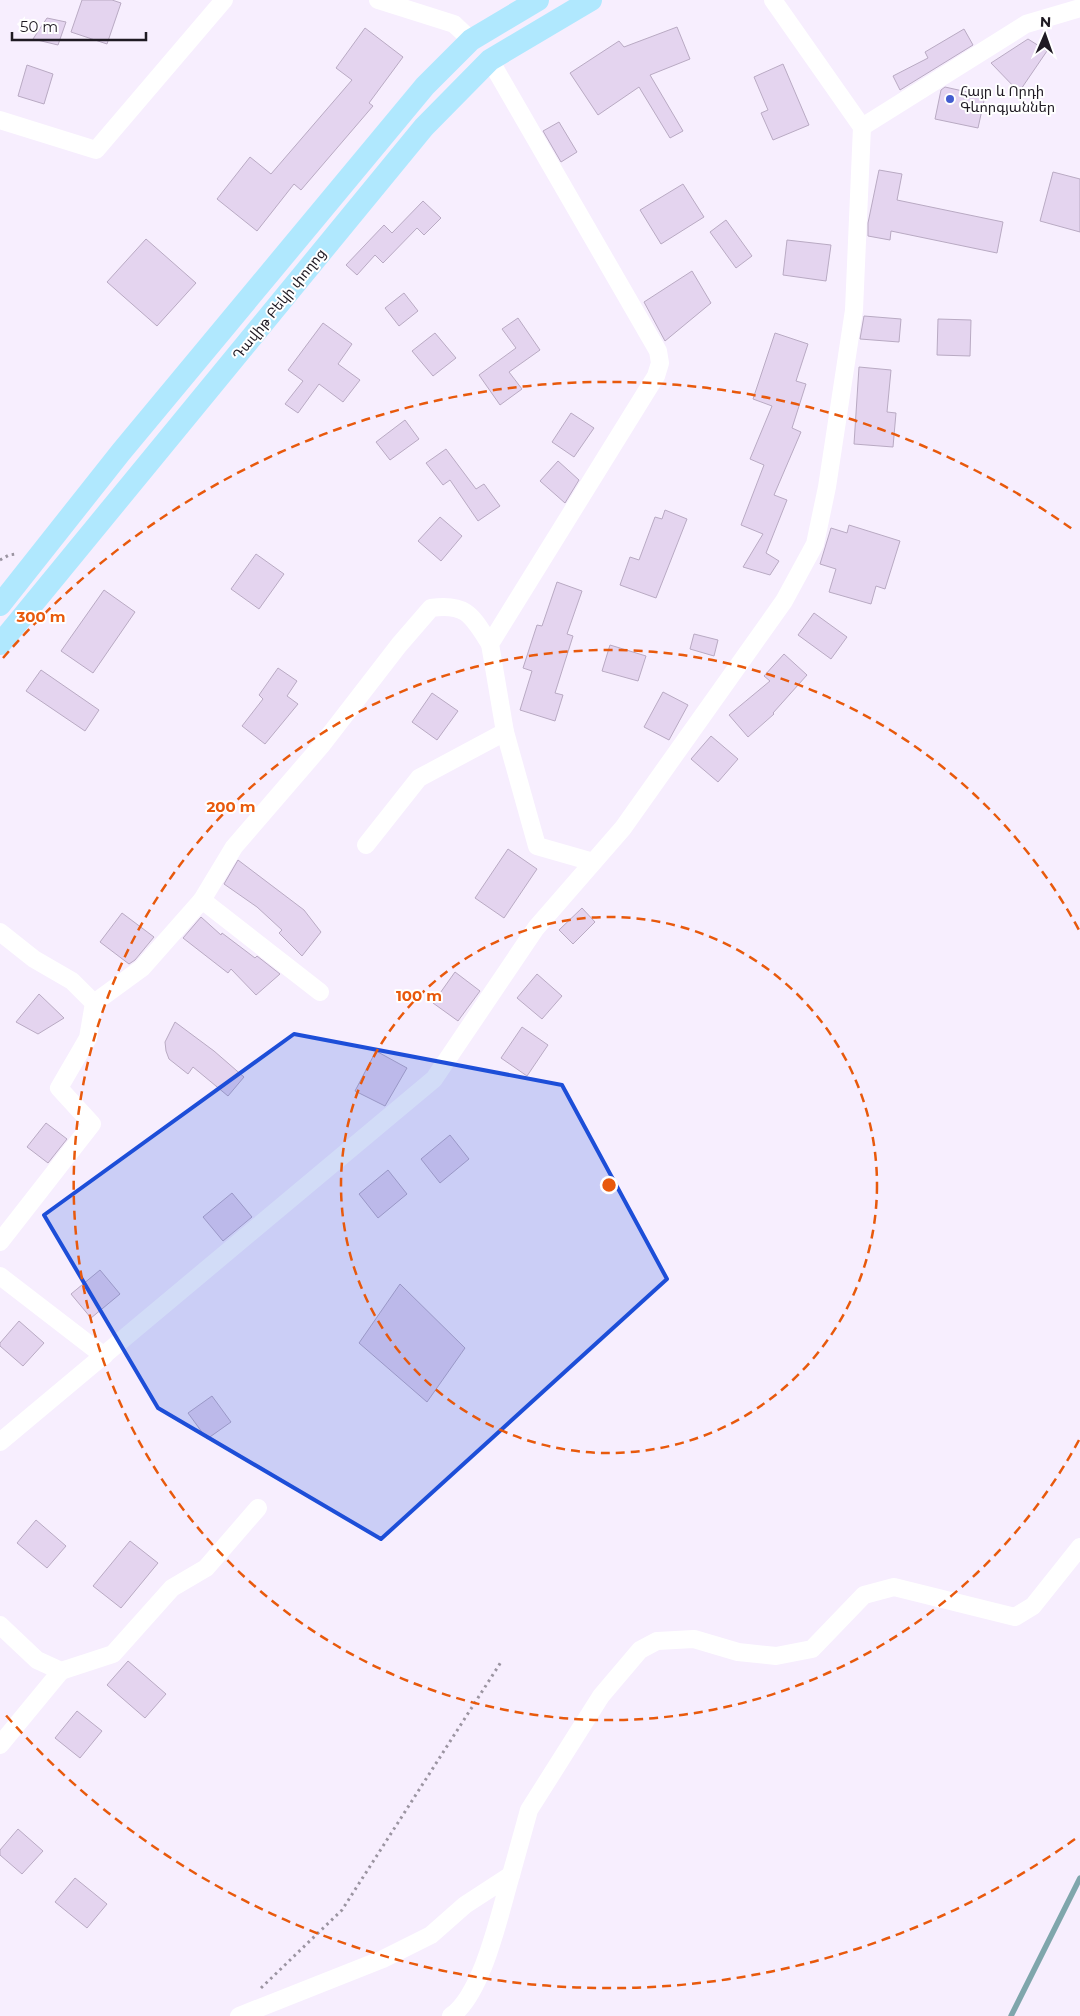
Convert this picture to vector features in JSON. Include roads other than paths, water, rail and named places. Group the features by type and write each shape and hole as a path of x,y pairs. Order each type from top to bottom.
{"main road":[{"name":"Դավիթ Բեկի փողոց","path":"0,605 121,452 425,86 472,40 538,0"},
{"name":"Դավիթ Բեկի փողոց","path":"0,644 424,127 490,60 591,0"}],"street":[{"path":"0,120 96,150 224,0"},
{"path":"378,0 454,24 472,40"},
{"path":"0,1442 434,1079 536,928 623,828 784,601 815,544 827,487 854,310 862,127 773,0"},
{"path":"862,127 1026,24 1080,8"},
{"path":"490,60 658,351 660,363 656,376 490,644"},
{"path":"0,1242 92,1124 59,1088 88,1038 94,1003 142,968 202,900 234,847 321,746 399,645 431,608 447,606 470,614 490,644 505,732 537,846 593,862"},
{"path":"366,845 418,778 505,732"},
{"path":"202,900 320,992"},
{"path":"0,932 34,959 72,981 94,1003"},
{"path":"0,1276 104,1356"},
{"path":"0,1744 61,1671 113,1654 172,1588 206,1568 258,1508"},
{"path":"451,2016 475,1986 489,1952 528,1810 601,1696 640,1650 657,1641 694,1639 738,1652 776,1656 812,1649 864,1595 894,1587 1015,1617 1033,1606 1080,1547"},
{"path":"0,1625 37,1660 61,1671"},
{"path":"238,2016 383,1959 431,1936 465,1904 511,1875"}],"waterway":[{"path":"1011,2016 1080,1878"}],"place":[{"name":"Հայր և Որդի Գևորգյաններ","path":"950,99"}]}
